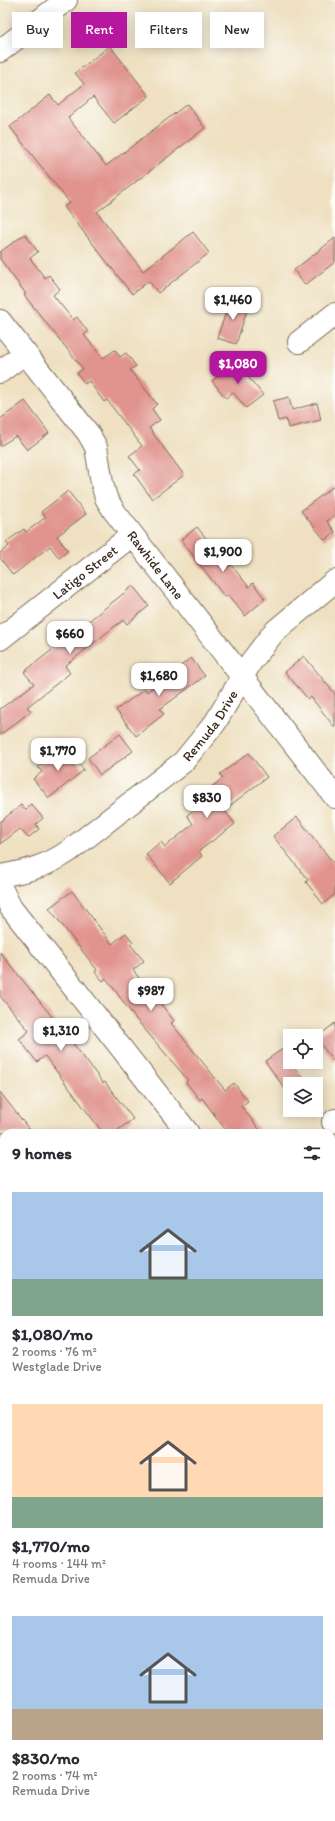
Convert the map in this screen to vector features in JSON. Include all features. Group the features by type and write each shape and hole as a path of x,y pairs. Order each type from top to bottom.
{"street":[{"path":"0,51 66,0"},
{"path":"299,342 335,314"},
{"name":"Rawhide Lane","path":"0,321 88,434 96,447 99,473 106,498 114,511 335,797"},
{"path":"0,372 25,353"},
{"name":"Latigo Street","path":"0,639 132,535"},
{"name":"Remuda Drive","path":"0,876 27,871 52,863 183,762 215,723 243,678 251,662 274,632 335,581"},
{"path":"0,886 12,908 185,1129"}],"building":[{"path":"107,48 112,48 149,96 114,123 93,97 68,118 106,166 187,104 205,128 97,212 143,271 193,232 209,253 158,293 149,281 132,294 64,207 70,203 10,127 50,95 58,105 84,84 75,73"},
{"path":"25,234 38,252 30,258 45,278 49,275 60,289 53,295 73,320 77,317 88,332 84,335 103,358 115,350 120,357 126,353 136,366 130,370 157,404 152,409 160,420 149,428 184,475 152,499 134,474 140,470 129,456 142,446 107,400 104,402 89,381 85,384 77,373 83,369 24,295 26,294 0,259 0,252"},
{"path":"335,238 335,262 305,285 294,270"},
{"path":"231,298 249,304 236,344 217,338"},
{"path":"236,362 263,395 246,408 233,392 226,398 212,381"},
{"path":"289,397 292,410 317,403 321,420 288,428 286,419 278,421 273,401"},
{"path":"25,401 49,433 27,450 16,436 0,446 0,419"},
{"path":"335,485 335,515 327,521 335,532 325,540 301,511"},
{"path":"68,491 86,514 57,536 68,551 59,558 50,546 13,575 0,558 0,553 9,546 6,542 24,529 26,532 46,517 41,512"},
{"path":"197,527 229,567 231,565 249,587 253,583 265,599 245,616 228,595 225,597 181,540"},
{"path":"133,586 149,606 127,624 124,620 115,626 65,666 70,673 27,707 31,711 0,735 0,709 34,684 24,672"},
{"path":"304,656 335,694 335,728 311,697 308,699 285,672"},
{"path":"191,658 205,676 160,709 164,714 136,736 116,710 145,689 147,692"},
{"path":"120,734 133,751 100,775 88,758"},
{"path":"64,746 84,770 49,798 33,779 42,772 38,767"},
{"path":"249,753 267,777 224,810 235,824 199,851 202,856 170,883 146,854 161,842 165,847 193,824 187,815 202,804 197,798 223,778 220,774"},
{"path":"31,804 43,818 36,824 39,829 28,838 20,829 0,844 0,822 21,805 25,810"},
{"path":"297,817 335,865 335,894 323,904 306,882 308,880 273,836"},
{"path":"72,891 112,944 126,933 133,942 130,944 144,961 133,970 156,1001 158,1000 174,1021 171,1023 225,1090 234,1083 248,1101 241,1106 259,1129 225,1129 202,1098 200,1100 186,1082 188,1080 135,1018 106,978 103,981 95,972 97,970 49,908"},
{"path":"0,952 61,1028 68,1023 76,1032 69,1038 103,1083 105,1082 133,1119 119,1129 100,1129 45,1056 37,1062 19,1039 29,1031 0,996"},
{"path":"335,1023 335,1063 323,1047 323,1032"},
{"path":"283,1049 283,1069 296,1069 302,1077 283,1077 283,1086 265,1061"},
{"path":"0,1092 29,1129 0,1129"}]}
